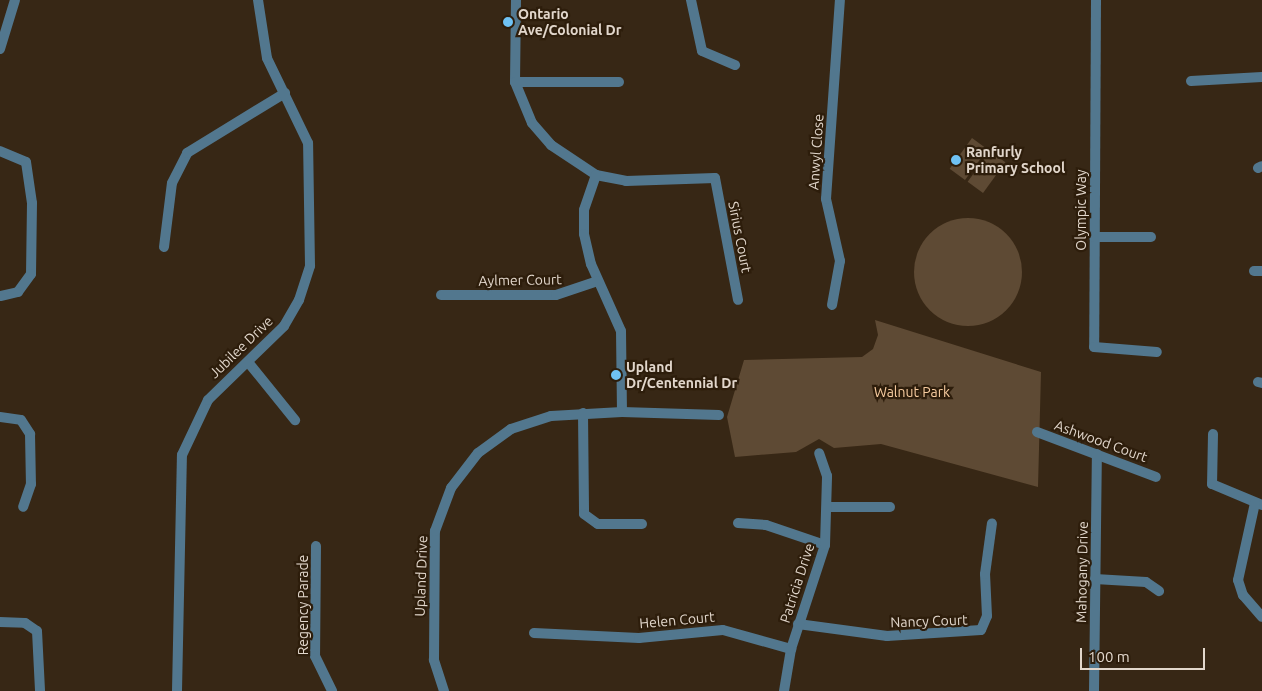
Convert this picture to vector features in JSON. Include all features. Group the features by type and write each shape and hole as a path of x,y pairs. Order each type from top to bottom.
{"street":[{"path":"0,49 14,0"},
{"name":"Jubilee Drive","path":"178,691 182,455 208,400 248,362 294,312 310,266 311,160 304,130 263,48 258,0"},
{"path":"516,0 515,82 532,123 551,145 596,175 584,210 584,234 598,281 621,331 622,412"},
{"path":"692,0 702,51 735,65"},
{"name":"Anwyl Close","path":"832,304 840,261 826,200 840,0"},
{"name":"Olympic Way","path":"1095,0 1094,347 1157,352"},
{"path":"1191,81 1262,77"},
{"path":"515,82 620,82"},
{"path":"164,247 172,183 187,153 285,94"},
{"path":"0,151 26,162 32,188 31,274 18,292 0,296"},
{"name":"Sirius Court","path":"596,175 626,182 715,178 738,300"},
{"path":"1094,237 1151,237"},
{"name":"Aylmer Court","path":"441,295 556,295 598,281"},
{"path":"248,362 295,420"},
{"name":"Upland Drive","path":"444,691 434,660 434,546 439,518 451,488 478,453 511,429 539,418 583,413 622,412 719,414"},
{"path":"583,413 584,514 598,524 642,524"},
{"path":"0,417 21,420 30,434 30,492 23,507"},
{"name":"Ashwood Court","path":"1036,432 1156,477"},
{"path":"1212,434 1212,484 1259,504 1238,580 1243,595 1262,618"},
{"name":"Patricia Drive","path":"784,691 791,648 825,545 828,508 827,476 819,453"},
{"name":"Mahogany Drive","path":"1094,691 1097,454"},
{"path":"828,508 890,507"},
{"path":"738,523 766,524 825,545"},
{"name":"Nancy Court","path":"798,624 887,636 981,630 987,616 985,574 992,523"},
{"name":"Regency Parade","path":"316,546 315,656 332,691"},
{"path":"1095,579 1146,582 1159,591"},
{"path":"0,622 25,622 37,631 40,691"},
{"name":"Helen Court","path":"534,633 639,638 723,630 791,648"}],"green space":[{"path":"972,138 987,149 965,180 950,169"},
{"path":"990,151 1005,162 983,193 968,182"},
{"path":"968,218 989,222 1006,234 1018,251 1022,272 1018,293 1006,310 989,322 968,326 947,322 930,310 918,293 914,272 918,251 930,234 947,222"},
{"name":"Walnut Park","path":"875,320 1041,372 1038,487 881,444 834,448 819,439 796,452 735,457 727,417 744,360 862,357 873,349 878,335"}],"place":[{"name":"Ontario Ave/Colonial Dr","path":"508,22"},
{"name":"Ranfurly Primary School","path":"956,160"},
{"name":"Upland Dr/Centennial Dr","path":"616,375"}]}
